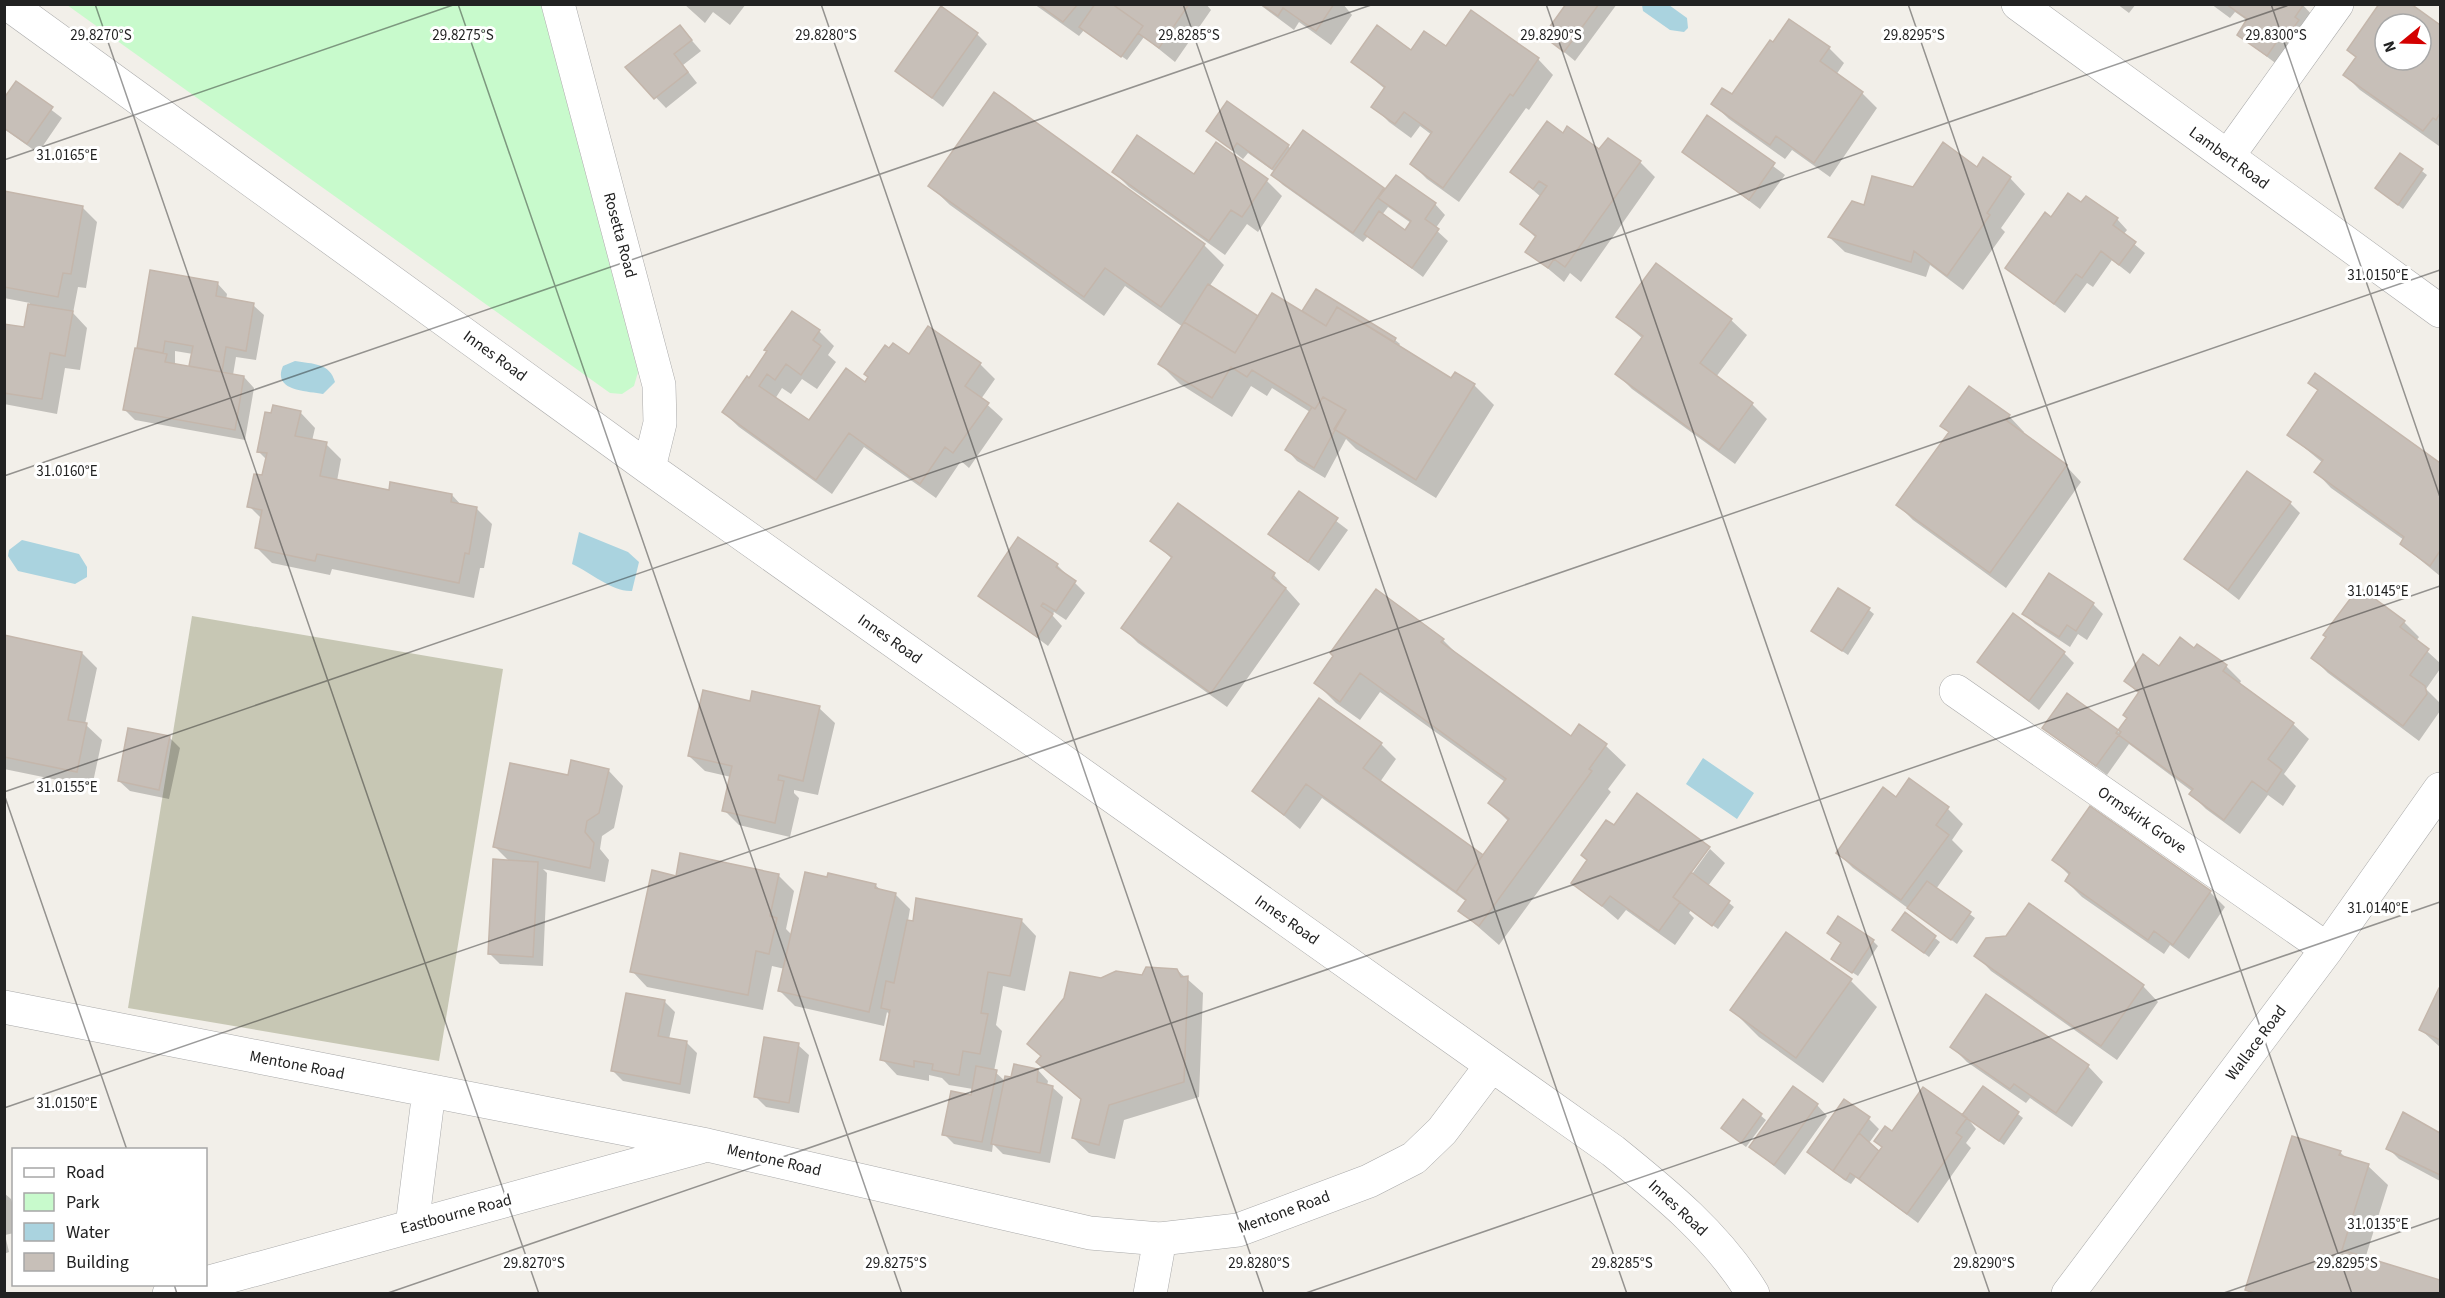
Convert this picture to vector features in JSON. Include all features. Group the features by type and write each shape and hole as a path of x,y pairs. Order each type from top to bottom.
{"street":[{"name":"Innes Road","path":"8,4 649,468 1613,1151 1677,1202 1738,1269 1753,1293"},
{"name":"Rosetta Road","path":"558,4 658,385 660,423 649,468"},
{"name":"Lambert Road","path":"2018,4 2440,311"},
{"path":"2228,156 2337,4"},
{"name":"Ormskirk Grove","path":"1956,691 2327,949"},
{"name":"Wallace Road","path":"2068,1293 2327,949 2440,789"},
{"name":"Mentone Road","path":"4,1008 707,1145 1090,1233 1160,1239 1238,1230 1369,1181 1414,1158 1442,1131 1491,1066"},
{"path":"412,1227 429,1091"},
{"name":"Eastbourne Road","path":"207,1283 707,1145"},
{"path":"1150,1293 1160,1239"},
{"name":"Eastbourne Road","path":"169,1293 196,1286"}],"shaded area":[{"path":"192,616 503,669 439,1061 128,1008"}],"green space":[{"path":"67,5 541,5 638,372 634,386 622,394 610,393"}],"water":[{"path":"1642,5 1669,5 1687,18 1688,28 1684,32 1670,30 1643,11"},
{"path":"295,361 325,368 333,376 335,382 323,394 286,385 281,374 283,366"},
{"path":"579,532 628,552 639,562 632,591 610,585 572,564"},
{"path":"22,540 79,554 87,567 87,577 75,584 18,571 8,556 9,550"},
{"path":"1703,758 1754,793 1737,819 1686,784"}],"building":[{"path":"1038,4 1078,4 1063,22"},
{"path":"1095,4 1112,4 1143,26 1121,57 1079,27"},
{"path":"1112,4 1189,4 1159,48 1138,33 1143,26"},
{"path":"1261,4 1334,4 1316,31 1283,8 1278,16"},
{"path":"1566,4 1599,4 1564,52 1543,36"},
{"path":"2226,4 2304,4 2295,17 2299,20 2287,37 2282,34 2267,56 2237,35 2247,19"},
{"path":"2379,4 2411,4 2422,12 2373,12"},
{"path":"941,6 978,33 932,98 895,71"},
{"path":"1471,10 1539,58 1513,96 1510,94 1443,188 1410,164 1432,132 1404,112 1395,124 1371,107 1385,87 1351,62 1377,25 1411,50 1424,31 1446,46"},
{"path":"2373,13 2373,72 2433,72 2433,20 2440,25 2440,113 2436,120 2433,118 2423,131 2343,75 2356,57 2347,50"},
{"path":"1789,19 1830,47 1820,61 1863,92 1814,163 1776,136 1770,145 1711,104 1722,88 1732,94 1770,40 1773,42"},
{"path":"680,25 692,40 674,54 688,72 654,99 625,67"},
{"path":"16,81 53,107 27,144 4,128 4,98"},
{"path":"994,92 1205,244 1161,307 1105,268 1084,297 928,186"},
{"path":"1227,101 1289,145 1272,169 1237,143 1232,150 1206,131"},
{"path":"1707,115 1775,163 1749,200 1682,152"},
{"path":"1547,121 1563,133 1567,126 1599,149 1608,138 1641,161 1565,267 1554,259 1548,268 1525,252 1536,236 1520,224 1547,186 1539,181 1533,189 1510,172"},
{"path":"1303,130 1384,188 1353,233 1271,175"},
{"path":"1137,135 1194,174 1216,142 1268,179 1242,217 1231,210 1209,241 1112,172"},
{"path":"1943,142 1977,167 1983,157 2011,177 1987,213 1990,215 1947,276 1914,251 1911,262 1828,237 1852,201 1864,205 1872,176 1913,187"},
{"path":"2400,153 2423,169 2398,205 2375,188"},
{"path":"1396,175 1436,203 1425,219 1439,229 1412,268 1364,234 1379,211 1405,230 1411,221 1378,198"},
{"path":"4,191 83,206 71,274 63,273 58,297 4,287"},
{"path":"2068,193 2081,202 2086,196 2118,218 2113,225 2136,242 2119,265 2101,251 2082,278 2076,274 2054,304 2005,268 2045,212 2051,217"},
{"path":"1656,263 1732,319 1700,363 1753,403 1719,450 1615,374 1643,336 1616,317"},
{"path":"150,270 218,282 216,296 254,303 246,351 226,347 222,372 189,366 193,346 165,341 163,353 137,348"},
{"path":"1208,284 1258,316 1235,353 1184,322"},
{"path":"1316,289 1396,338 1394,342 1337,307 1326,326 1302,311"},
{"path":"1272,293 1326,326 1337,307 1451,378 1455,372 1475,384 1416,480 1334,429 1346,410 1323,397 1315,409 1252,370 1247,377 1231,367 1212,398 1158,364 1184,322 1235,353"},
{"path":"28,304 73,311 65,356 50,353 42,399 4,393 4,324 24,327"},
{"path":"792,311 820,330 813,340 821,346 801,375 786,364 775,380 767,374 759,386 809,420 846,368 865,382 868,377 864,374 885,345 889,348 893,343 909,354 928,326 981,363 965,386 989,403 953,453 945,447 920,484 849,433 816,480 722,412 747,376 749,378 767,351 764,350"},
{"path":"135,348 167,354 165,362 244,376 235,430 123,410"},
{"path":"2315,373 2440,463 2440,551 2430,566 2400,544 2404,537 2314,472 2323,460 2287,435 2318,390 2308,383"},
{"path":"1969,386 2010,415 2006,420 2067,465 1990,573 1896,505 1949,432 1940,426"},
{"path":"1323,397 1346,410 1314,468 1285,450 1312,407 1315,409"},
{"path":"273,405 301,411 295,436 327,442 320,476 389,490 390,482 452,494 451,502 477,507 469,554 465,553 459,583 317,554 315,561 255,548 262,510 247,507 254,474 262,475 267,453 257,452 265,412 271,413"},
{"path":"2247,471 2291,502 2228,590 2184,559"},
{"path":"1299,491 1338,518 1308,562 1268,534"},
{"path":"1178,503 1275,573 1272,578 1286,588 1211,693 1121,628 1172,557 1150,541"},
{"path":"1018,537 1058,564 1056,567 1076,581 1056,611 1043,603 1041,606 1053,614 1037,637 978,596"},
{"path":"2049,573 2094,603 2076,631 2067,625 2059,637 2022,614"},
{"path":"2359,587 2405,621 2400,627 2429,649 2410,675 2425,686 2427,694 2403,726 2311,658 2326,637 2323,635"},
{"path":"1838,588 1870,608 1842,651 1811,631"},
{"path":"1376,589 1444,639 1441,642 1571,736 1579,724 1607,744 1589,769 1592,771 1479,926 1458,911 1466,900 1456,892 1509,819 1488,803 1506,779 1360,673 1340,702 1314,683 1333,656 1330,653"},
{"path":"2013,613 2065,652 2029,701 1977,662"},
{"path":"4,635 82,652 68,720 87,723 77,772 4,757"},
{"path":"2180,637 2194,648 2197,644 2227,665 2223,671 2294,723 2268,759 2282,770 2267,792 2252,781 2224,820 2189,794 2193,789 2116,733 2127,718 2123,715 2139,692 2124,681 2143,654 2159,666"},
{"path":"703,690 750,701 752,691 820,706 803,781 779,775 778,780 784,781 775,823 722,811 732,766 688,756"},
{"path":"2067,693 2121,732 2096,766 2042,728"},
{"path":"1319,698 1382,743 1363,768 1483,855 1456,892 1306,784 1284,815 1252,791"},
{"path":"128,728 170,736 159,790 118,781"},
{"path":"571,760 609,769 599,813 587,821 585,832 594,843 590,868 493,847 510,763 568,775"},
{"path":"1909,778 1949,807 1936,825 1949,835 1901,900 1836,853 1883,787 1896,797"},
{"path":"1637,793 1710,847 1673,897 1680,902 1659,931 1610,896 1602,906 1571,883 1587,860 1581,855 1606,820 1614,825"},
{"path":"2090,806 2211,891 2173,945 2154,931 2148,940 2065,881 2070,873 2052,860"},
{"path":"680,853 779,874 770,916 777,918 769,954 756,951 748,995 630,972 652,870 676,876"},
{"path":"493,859 538,862 533,957 488,954"},
{"path":"805,872 827,877 828,873 876,884 875,888 896,893 869,1012 778,991"},
{"path":"1691,872 1730,901 1712,926 1673,897"},
{"path":"1927,881 1971,912 1951,940 1907,908"},
{"path":"916,898 1022,919 1010,976 988,972 981,1013 988,1014 980,1054 963,1051 959,1075 932,1070 933,1064 914,1061 914,1067 880,1060 890,1010 881,1008 886,981 894,983 907,920 913,921"},
{"path":"2029,903 2144,985 2101,1046 1974,956 1986,938 2006,936"},
{"path":"1905,912 1936,936 1924,953 1892,930"},
{"path":"1838,916 1874,940 1852,973 1831,959 1841,943 1827,933"},
{"path":"1786,932 1852,979 1796,1058 1730,1010"},
{"path":"1146,967 1177,969 1181,977 1188,976 1184,1082 1109,1105 1099,1145 1072,1138 1081,1099 1036,1062 1041,1056 1027,1044 1064,998 1070,972 1101,978 1116,971 1142,975"},
{"path":"2440,988 2440,1040 2419,1030"},
{"path":"626,993 665,1000 658,1036 687,1041 680,1084 611,1071"},
{"path":"1986,994 2089,1065 2056,1113 2014,1084 2010,1089 1950,1047"},
{"path":"764,1037 799,1043 789,1103 754,1097"},
{"path":"1014,1064 1038,1069 1037,1082 1053,1086 1040,1153 991,1144 1005,1076 1011,1077"},
{"path":"976,1066 997,1070 982,1142 942,1135 951,1091 971,1095"},
{"path":"1793,1086 1818,1104 1774,1165 1749,1147"},
{"path":"1983,1086 2019,1112 1999,1141 1962,1115"},
{"path":"1923,1087 1967,1118 1956,1133 1962,1137 1907,1214 1859,1179 1882,1147 1874,1141 1885,1126 1892,1131"},
{"path":"1743,1099 1762,1114 1741,1143 1721,1128"},
{"path":"1844,1099 1870,1117 1833,1171 1807,1152"},
{"path":"2403,1112 2440,1133 2440,1175 2386,1149"},
{"path":"1859,1133 1879,1151 1859,1179 1850,1173 1846,1180 1833,1171"},
{"path":"2292,1136 2341,1151 2339,1155 2369,1164 2342,1250 2440,1280 2440,1294 2257,1294 2245,1290"}]}
